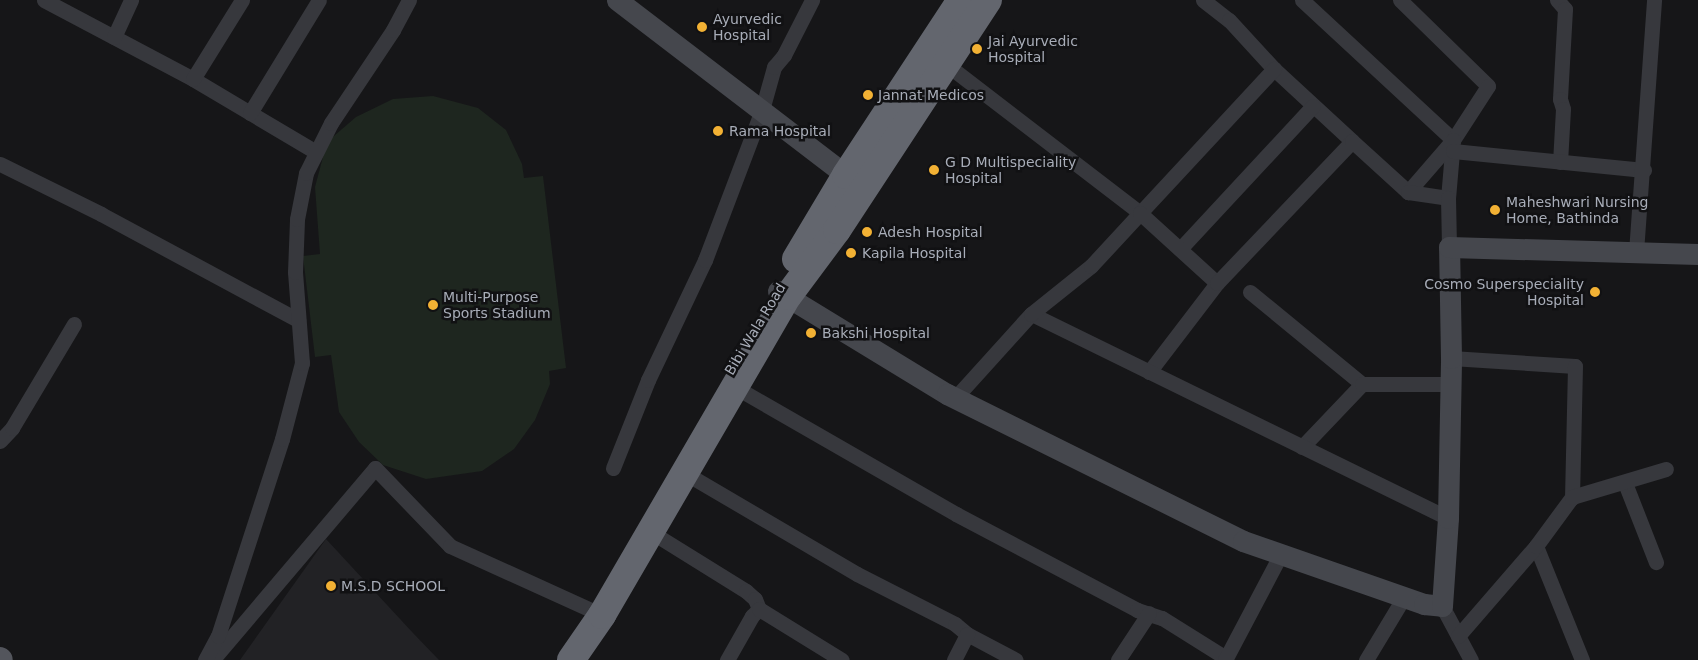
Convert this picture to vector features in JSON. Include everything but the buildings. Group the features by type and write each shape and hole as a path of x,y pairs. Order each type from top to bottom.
{"highway":[{"name":"Bibi Wala Road","path":"552,660 593,611 783,294 855,182 961,0"},
{"path":"855,182 946,64 988,0"},
{"path":"571,660 593,611 651,532 735,387 783,294"}],"street":[{"path":"44,0 192,79 316,152"},
{"path":"114,37 132,0"},
{"path":"192,79 242,0"},
{"path":"250,112 319,0"},
{"path":"205,660 218,636 282,439 302,363 295,272 297,219 306,173 331,123 393,30 409,0"},
{"path":"617,0 855,182"},
{"path":"613,468 648,380 705,260 762,110 774,67 784,55 812,0"},
{"path":"1203,0 1229,20 1274,69 1408,192 1448,198"},
{"path":"1302,0 1453,145 1560,162 1644,170"},
{"path":"1400,0 1488,86 1453,145 1408,192"},
{"path":"1636,252 1644,170 1654,0"},
{"path":"1560,162 1563,109 1560,99 1565,9 1562,2"},
{"path":"946,64 1140,213 1217,283"},
{"path":"955,398 1030,314 1091,266 1274,69"},
{"path":"1180,249 1313,106"},
{"path":"1148,372 1217,283 1352,141"},
{"path":"1453,145 1448,198 1452,358 1448,518 1442,606 1470,660"},
{"path":"0,164 101,214 298,320"},
{"path":"1449,247 1698,254"},
{"path":"1250,292 1362,384 1451,384"},
{"path":"783,294 955,398 1243,541 1424,604 1442,606"},
{"path":"1030,314 1448,518"},
{"path":"0,441 12,428 74,324"},
{"path":"1452,358 1575,366 1572,498 1536,546 1458,636"},
{"path":"1302,447 1362,384"},
{"path":"735,387 956,514 1137,610 1162,618 1226,659 1281,554"},
{"path":"212,660 374,468 450,546 593,611"},
{"path":"1572,498 1666,469"},
{"path":"685,473 858,574 955,624 967,634 1016,660"},
{"path":"1625,483 1656,562"},
{"path":"651,532 746,591 754,599 759,610 842,660"},
{"path":"1536,546 1582,660"},
{"path":"1366,660 1404,597"},
{"path":"727,660 752,616 759,610"},
{"path":"1118,660 1149,613"},
{"path":"954,660 967,634"}],"shaded area":[{"name":"Multi-Purpose Sports Stadium","path":"433,96 478,108 506,130 522,164 524,178 543,176 566,368 549,371 550,384 535,420 514,449 482,471 426,479 383,465 359,442 339,412 331,355 315,357 303,256 320,254 315,187 327,142 356,117 393,99"},
{"name":"M.S.D SCHOOL","path":"326,539 413,633 439,660 240,660"}],"place":[{"name":"Ayurvedic Hospital","path":"702,27"},
{"name":"Jai Ayurvedic Hospital","path":"977,49"},
{"name":"Jannat Medicos","path":"868,95"},
{"name":"Rama Hospital","path":"718,131"},
{"name":"G D Multispeciality Hospital","path":"934,170"},
{"name":"Maheshwari Nursing Home, Bathinda","path":"1495,210"},
{"name":"Adesh Hospital","path":"867,232"},
{"name":"Kapila Hospital","path":"851,253"},
{"name":"Cosmo Superspeciality Hospital","path":"1595,292"},
{"name":"Multi-Purpose Sports Stadium","path":"433,305"},
{"name":"Bakshi Hospital","path":"811,333"},
{"name":"M.S.D SCHOOL","path":"331,586"}]}
